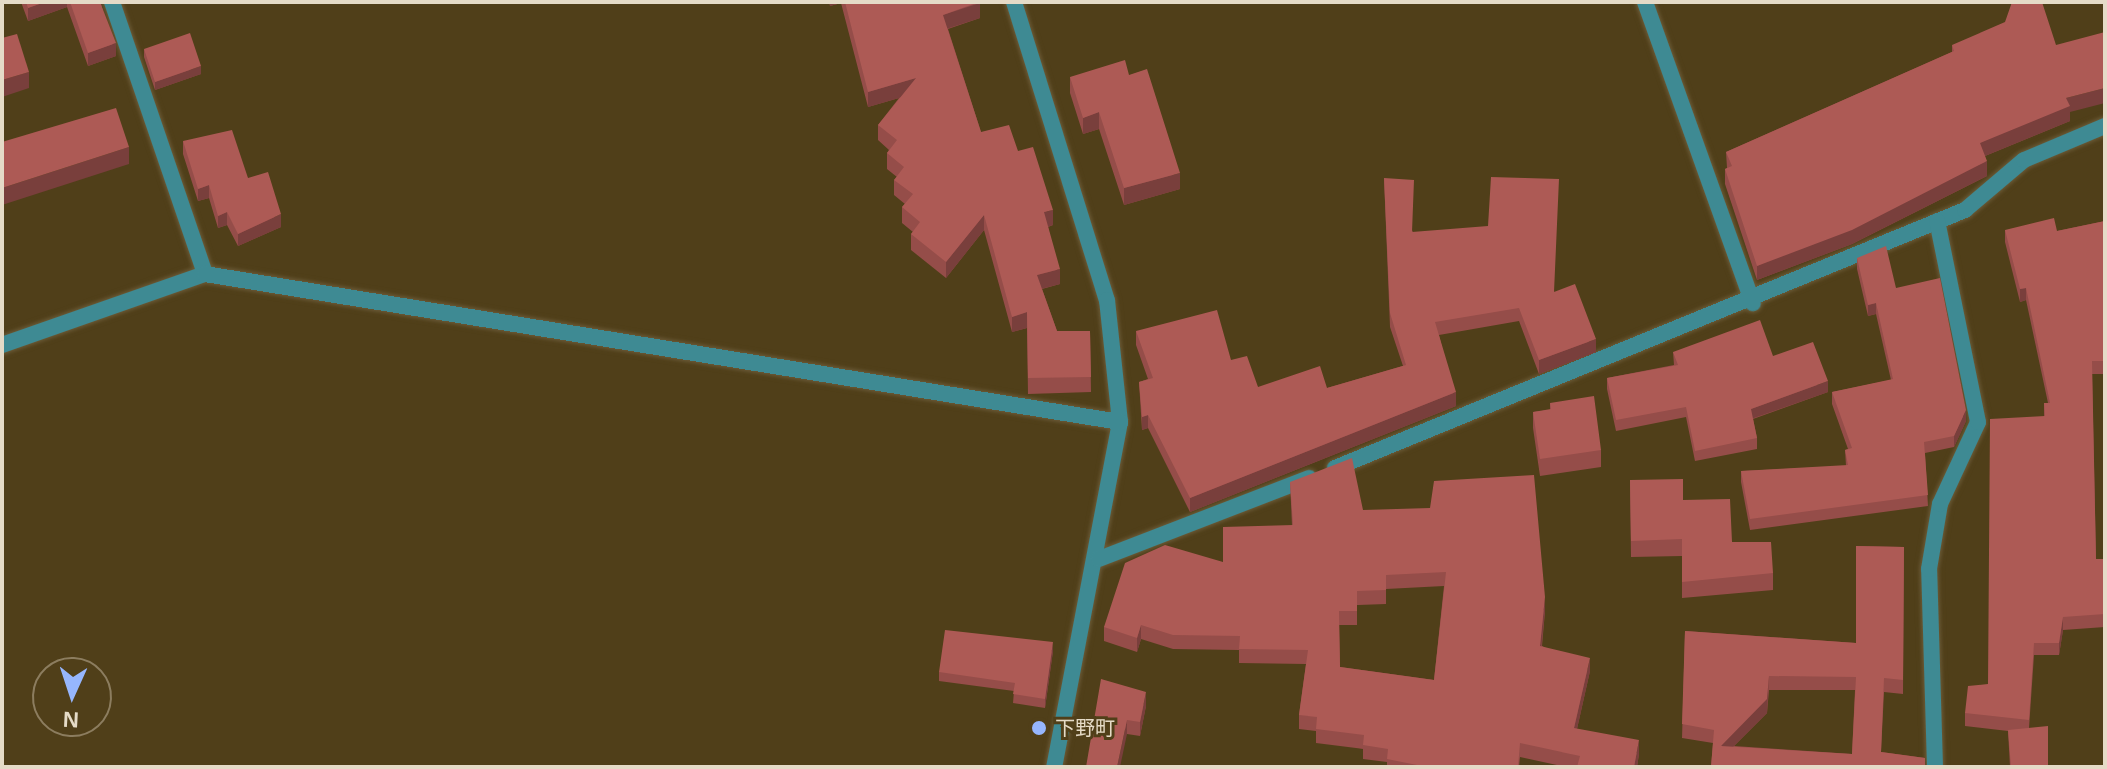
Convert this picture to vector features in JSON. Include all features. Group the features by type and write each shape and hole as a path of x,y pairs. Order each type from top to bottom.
{"street":[{"path":"112,2 205,274"},
{"path":"1014,2 1107,300 1120,422 1099,559 1054,767"},
{"path":"1645,2 1753,303"},
{"path":"1099,559 1753,303 1965,210 2024,160 2105,126"},
{"path":"1935,767 1929,569 1940,504 1978,422 1937,221"},
{"path":"2,345 205,274 1120,422"}],"building":[{"path":"26,2 45,2 28,8"},
{"path":"70,2 100,2 116,43 88,53"},
{"path":"845,2 979,2 943,15 981,132 1009,125 1018,151 1033,147 1053,210 1044,212 1060,269 1037,275 1057,331 1090,331 1091,377 1028,378 1027,312 1012,317 984,215 946,262 911,234 920,222 902,207 913,194 894,180 904,167 887,153 897,140 878,125 916,78 868,92"},
{"path":"2012,2 2042,2 2056,45 2105,32 2105,88 2066,98 2070,106 1980,143 1987,161 1852,230 1757,266 1725,169 1732,166 1726,152 1954,51 1952,45 2005,22"},
{"path":"190,33 201,66 155,82 144,49"},
{"path":"17,34 29,72 2,80 2,38"},
{"path":"1125,60 1129,75 1147,69 1180,173 1124,188 1099,112 1083,118 1070,77"},
{"path":"116,108 129,147 2,188 2,142"},
{"path":"232,130 248,178 268,172 281,214 238,234 227,212 218,216 209,185 198,189 183,141"},
{"path":"1491,177 1559,179 1554,292 1575,284 1596,339 1539,360 1519,308 1435,322 1456,392 1190,498 1148,415 1142,417 1139,382 1153,378 1136,331 1217,310 1231,360 1247,356 1258,387 1320,366 1327,388 1406,365 1390,313 1384,178 1414,180 1412,232 1488,226"},
{"path":"2054,218 2057,231 2105,221 2105,361 2092,361 2096,559 2105,559 2105,614 2063,617 2059,643 2034,643 2029,720 1965,713 1968,686 1988,684 1990,419 2045,416 2044,403 2050,403 2026,288 2020,289 2005,230"},
{"path":"1886,246 1896,288 1940,278 1966,410 1954,436 1924,442 1928,495 1750,519 1741,471 1848,465 1845,450 1852,448 1832,392 1893,379 1876,303 1868,305 1857,258"},
{"path":"1760,320 1773,356 1813,342 1828,381 1751,409 1757,438 1695,451 1686,407 1616,420 1607,378 1678,365 1673,352"},
{"path":"1594,396 1601,450 1540,459 1533,412 1551,409 1550,403"},
{"path":"1352,458 1363,510 1430,508 1434,481 1534,475 1545,597 1540,646 1590,658 1574,728 1639,740 1634,767 1577,767 1580,756 1520,743 1518,767 1427,767 1387,759 1388,749 1363,745 1364,735 1316,729 1317,717 1299,715 1308,650 1239,649 1240,636 1173,635 1141,625 1137,638 1104,627 1125,563 1165,545 1223,562 1223,527 1293,525 1290,482","holes":["1446,572 1434,680 1340,667 1339,611 1357,611 1357,591 1386,590 1386,575"]},
{"path":"1683,479 1683,500 1730,499 1732,542 1771,542 1773,573 1682,582 1682,539 1631,541 1630,480"},
{"path":"1856,546 1904,547 1903,680 1884,678 1881,752 1925,758 1925,767 1711,767 1714,730 1682,724 1685,631 1856,643","holes":["1769,676 1856,677 1852,754 1721,746 1767,699"]},
{"path":"945,630 1053,642 1045,699 1013,694 1015,683 939,672"},
{"path":"1101,679 1146,692 1140,722 1127,720 1117,767 1086,767"},
{"path":"2048,726 2048,767 2011,767 2008,730"}],"place":[{"name":"下野町","path":"1039,728"}]}
